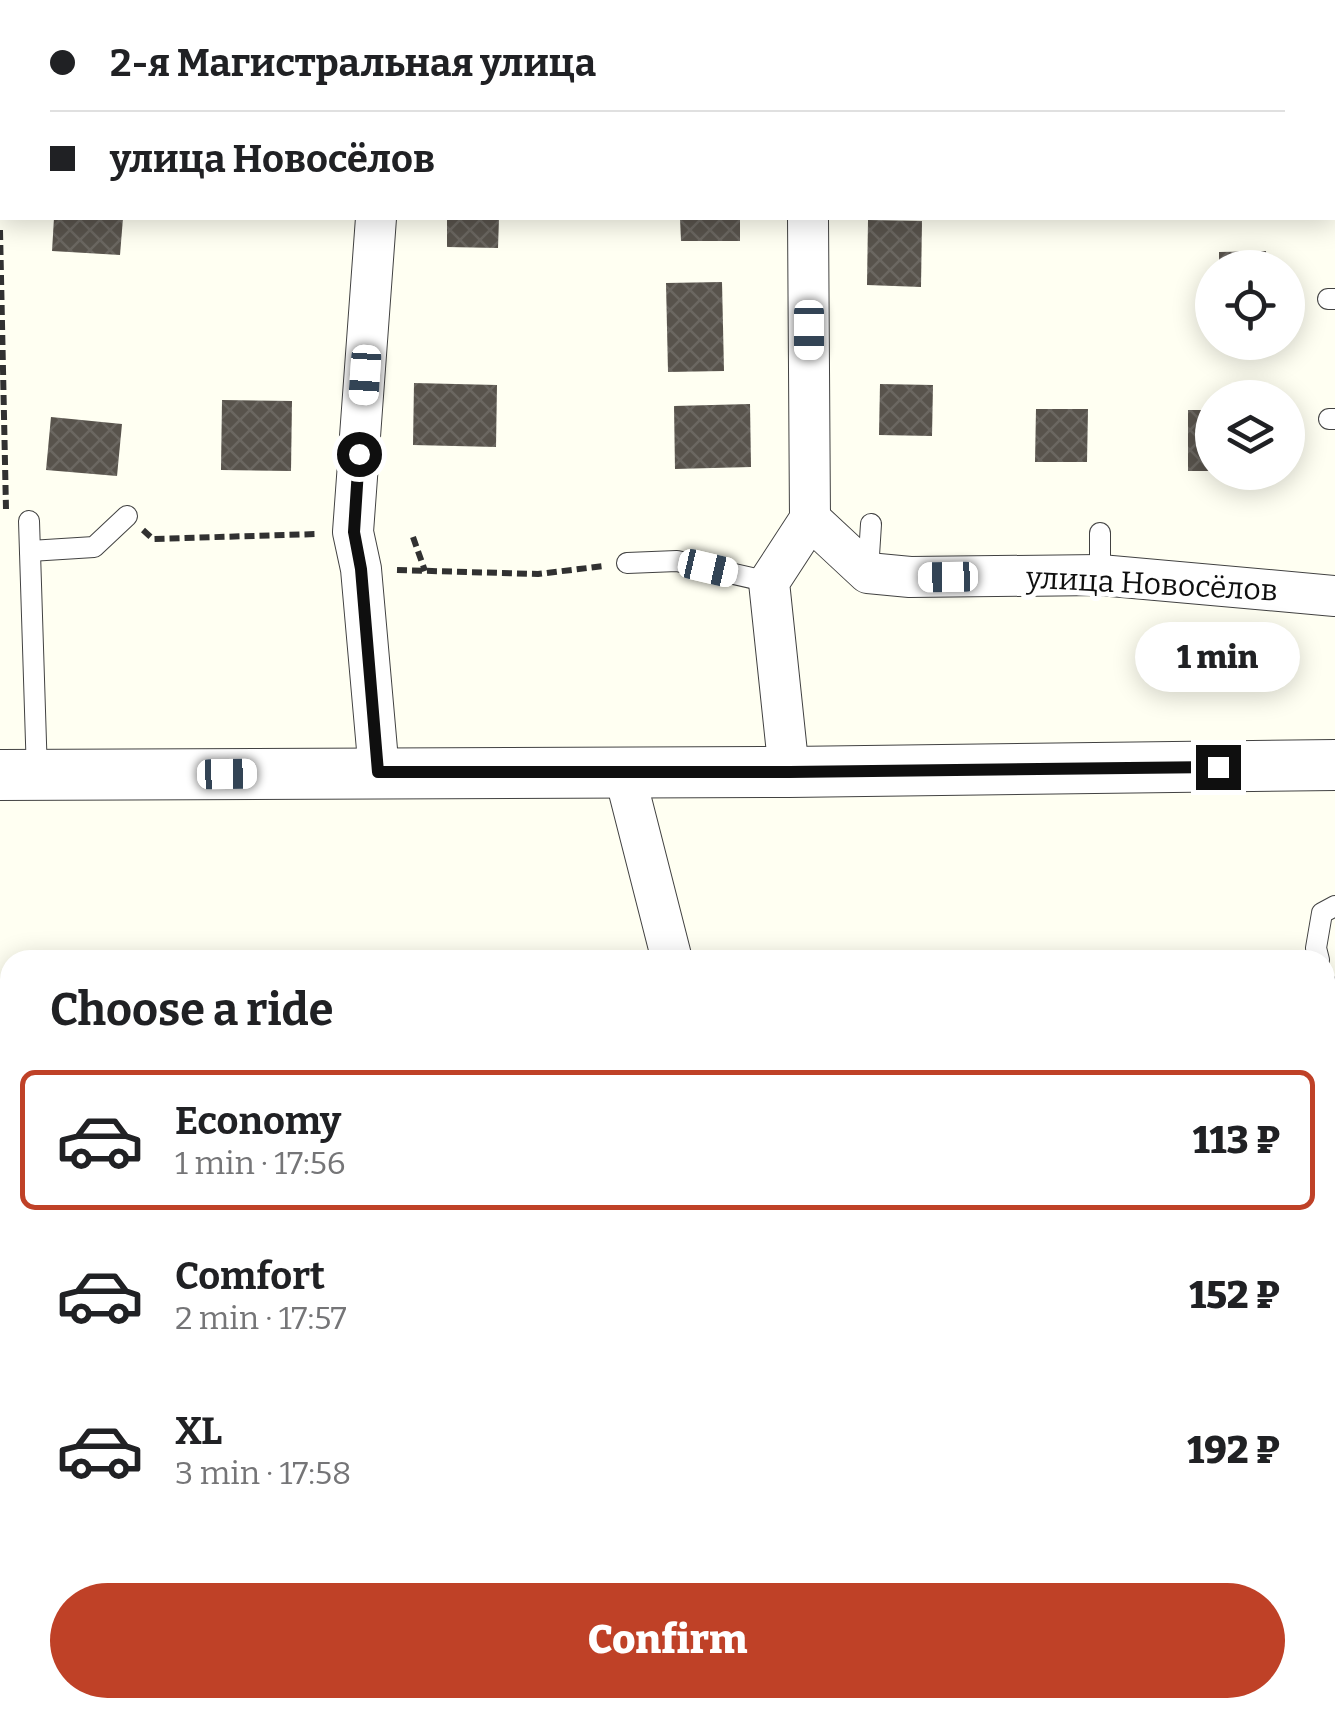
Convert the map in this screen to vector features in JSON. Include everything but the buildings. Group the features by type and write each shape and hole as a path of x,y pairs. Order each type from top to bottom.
{"street":[{"path":"376,220 357,551 378,772"},
{"path":"789,772 769,582 810,519 808,220"},
{"path":"810,519 868,574"},
{"name":"улица Новосёлов","path":"868,574 1100,575 1335,596"},
{"path":"18,776 1335,765"},
{"path":"624,772 669,950"}],"lane":[{"path":"30,551 94,547 127,516"},
{"path":"18,776 29,521"},
{"path":"868,574 870,524"},
{"path":"1100,532 1100,575"},
{"path":"627,563 677,561 769,582"},
{"path":"1316,950 1322,912 1335,906"}],"path":[{"path":"0,230 6,510 29,521"},
{"path":"127,516 153,539 357,551 425,571 538,574 627,563"},
{"path":"413,537 425,571"}],"route":[{"path":"359,454 354,532 361,569 378,772 1218,767"}]}
